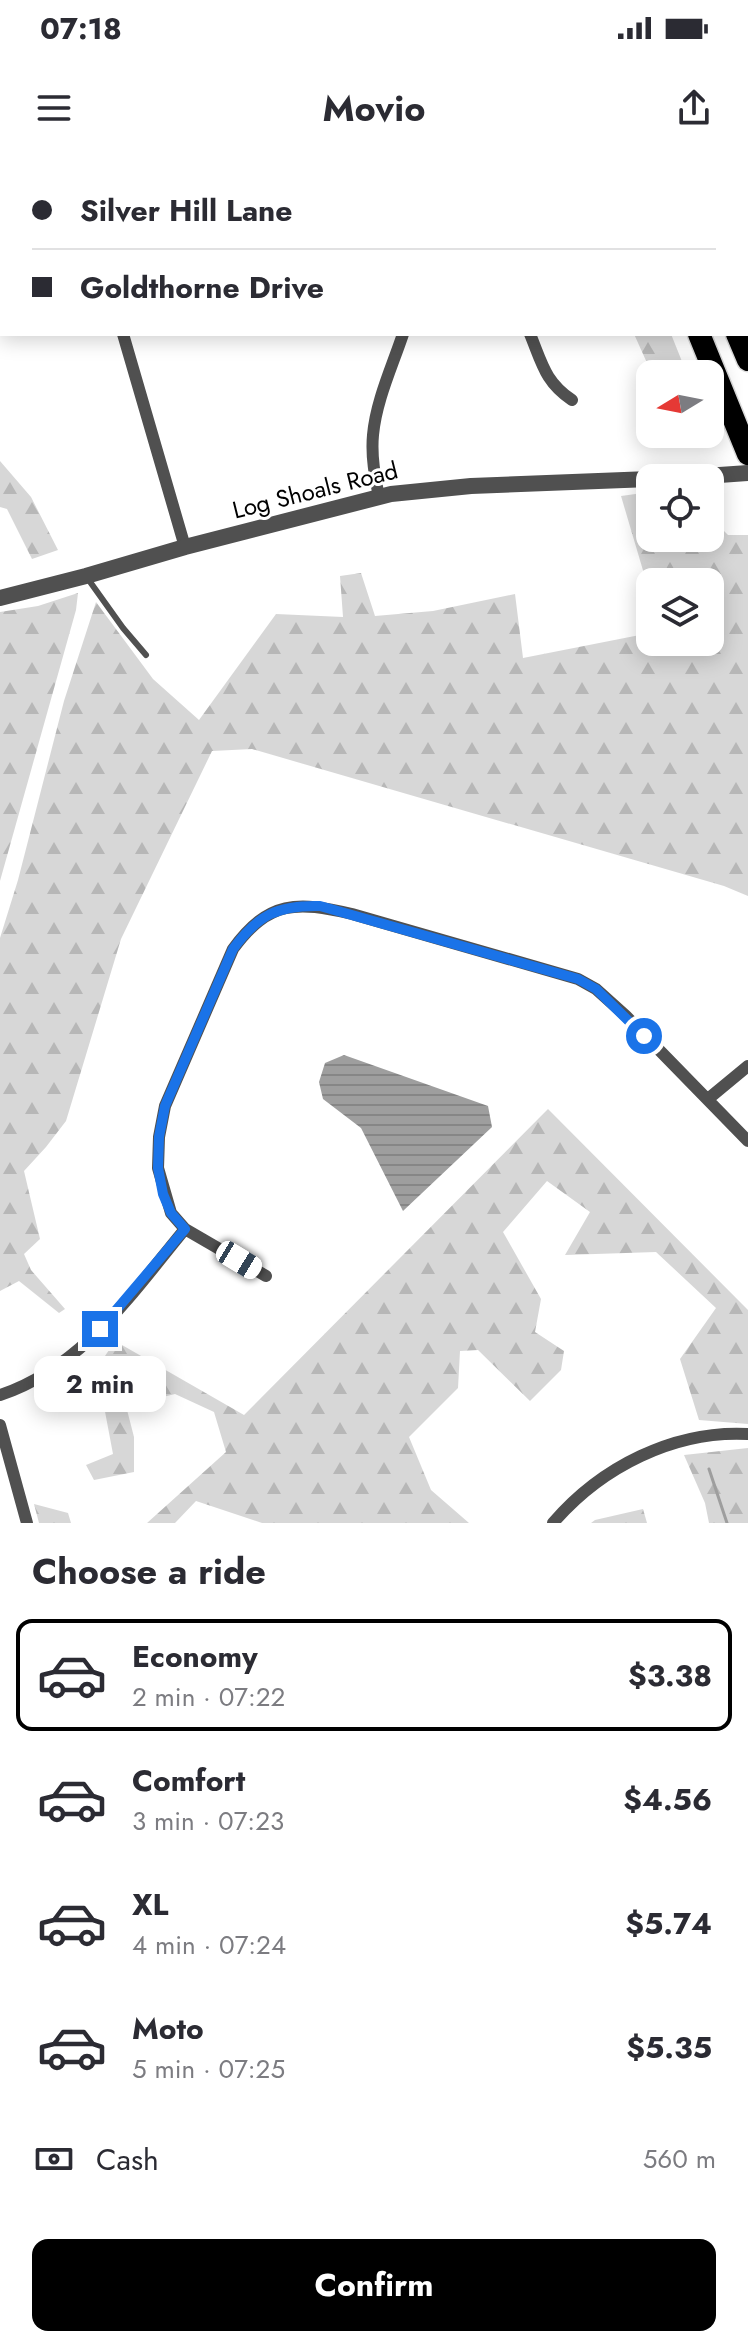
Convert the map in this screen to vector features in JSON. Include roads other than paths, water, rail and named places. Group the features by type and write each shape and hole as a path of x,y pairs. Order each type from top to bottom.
{"highway":[{"path":"700,336 748,454"},
{"path":"738,336 748,360"}],"street":[{"path":"124,336 185,547"},
{"path":"379,497 373,466 375,416 402,336"},
{"path":"531,336 556,390 572,400"},
{"path":"724,476 748,473"},
{"name":"Log Shoals Road","path":"0,598 379,497 441,488 636,480"},
{"path":"266,1276 185,1229 171,1213 158,1168 159,1137 165,1106 233,949 248,928 265,915 282,909 320,906 578,979 596,989 748,1141"},
{"path":"708,1099 748,1066"},
{"path":"0,1395 27,1386 58,1367 87,1342 185,1229"},
{"path":"0,1425 27,1523"},
{"path":"553,1523 592,1486 620,1467 655,1450 694,1437 748,1434"}],"lane":[{"path":"86,576 99,598 146,655"}],"waterway":[{"path":"709,1469 727,1523"}]}
